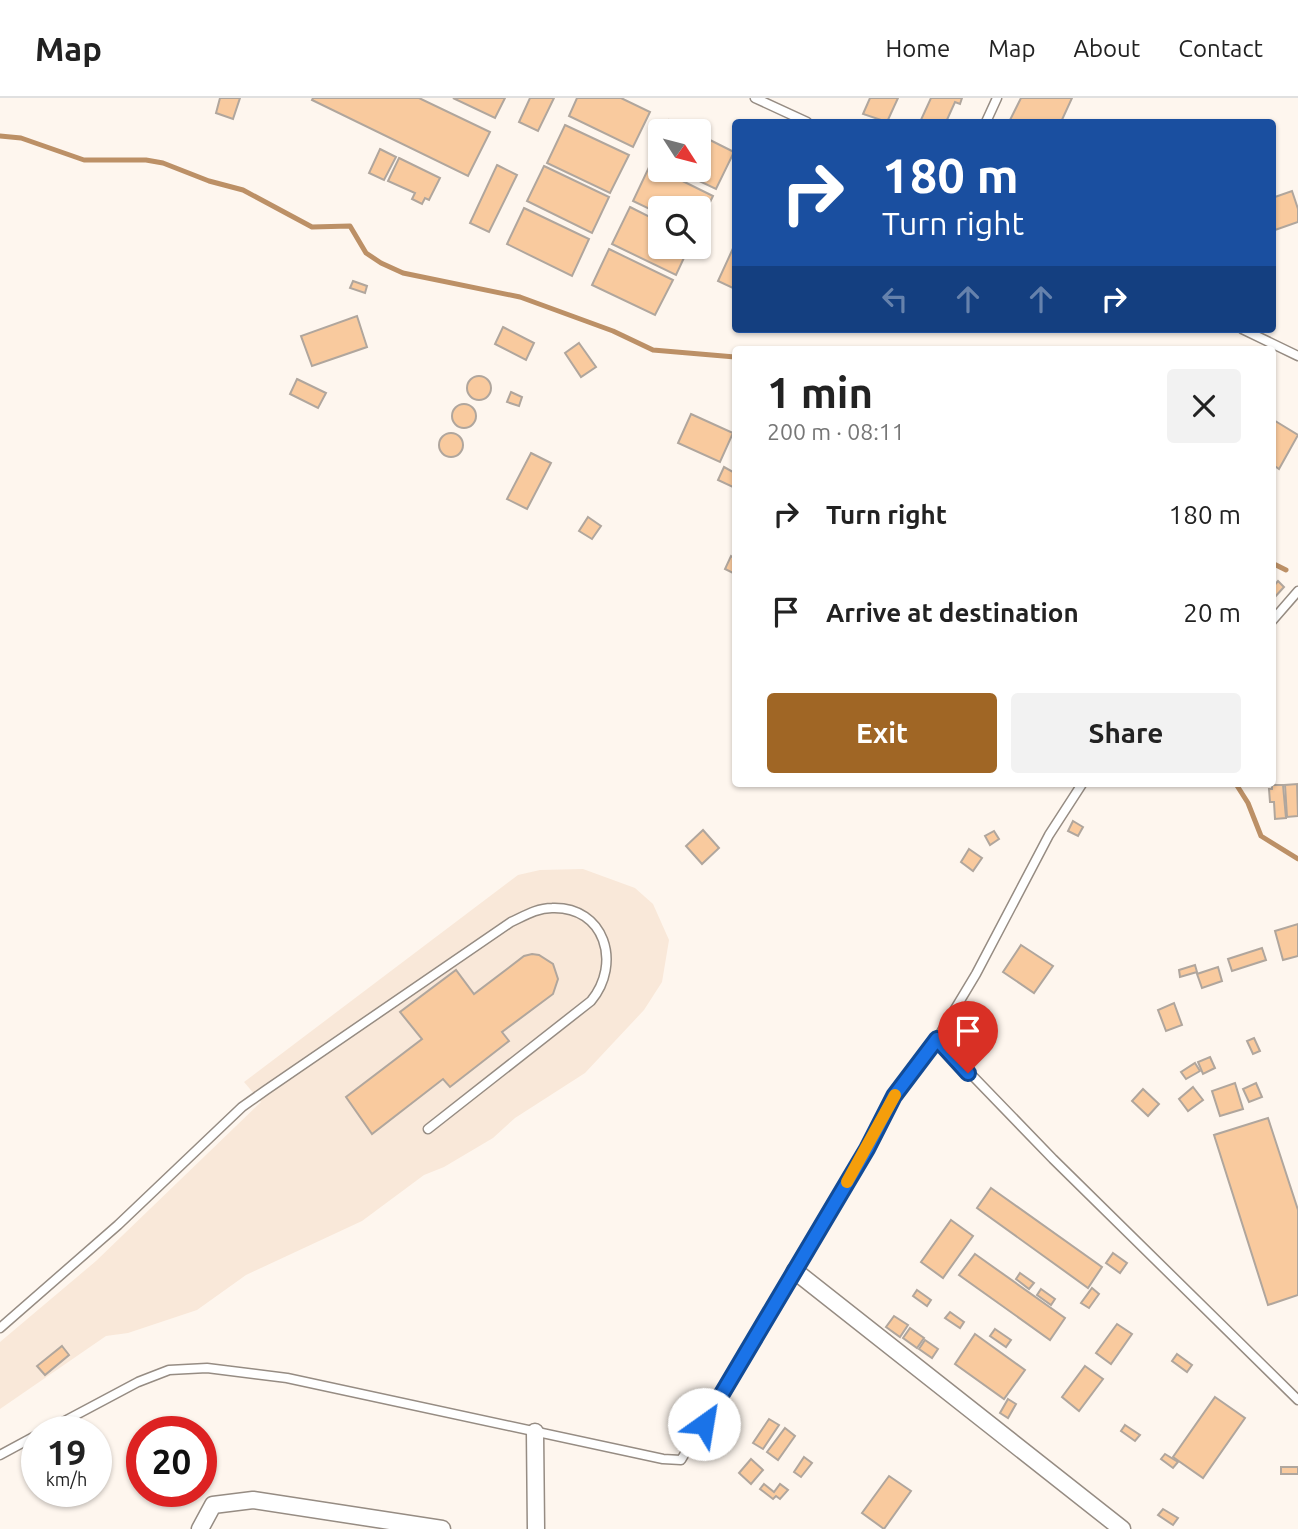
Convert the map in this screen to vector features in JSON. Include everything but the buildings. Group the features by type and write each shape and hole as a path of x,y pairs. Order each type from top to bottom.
{"street":[{"path":"795,1271 1122,1529"},
{"path":"535,1432 536,1529"},
{"path":"200,1529 213,1505 253,1500 442,1529"}],"lane":[{"path":"755,98 800,119"},
{"path":"987,119 997,98"},
{"path":"1250,333 1298,356"},
{"path":"1276,616 1298,591"},
{"path":"74,1416 138,1382 169,1370 207,1368 287,1378 663,1459 681,1460 867,1149 894,1096 937,1039 1049,835 1081,787"},
{"path":"0,1328 118,1225 242,1107 266,1090 511,922 548,908 572,911 583,916 600,933 608,956 599,991 591,1001 428,1129"},
{"path":"937,1039 1053,1158 1298,1400"},
{"path":"0,1455 21,1444"}],"shaded area":[{"path":"583,869 635,888 653,904 669,940 662,982 644,1010 585,1073 515,1118 493,1138 444,1167 424,1175 362,1221 246,1275 197,1310 128,1333 106,1336 0,1409 0,1342 96,1261 261,1102 244,1082 518,875 540,870"}],"waterway":[{"path":"0,136 21,138 84,160 146,160 163,163 209,181 243,190 312,227 350,226 366,253 403,273 520,297 613,331 653,350 732,357"},
{"path":"1276,565 1286,570"},
{"path":"1238,787 1248,803 1261,836 1298,859"}],"slow traffic":[{"path":"847,1182 895,1095"}],"route":[{"path":"704,1424 867,1149 904,1081 937,1039 968,1073"}]}
